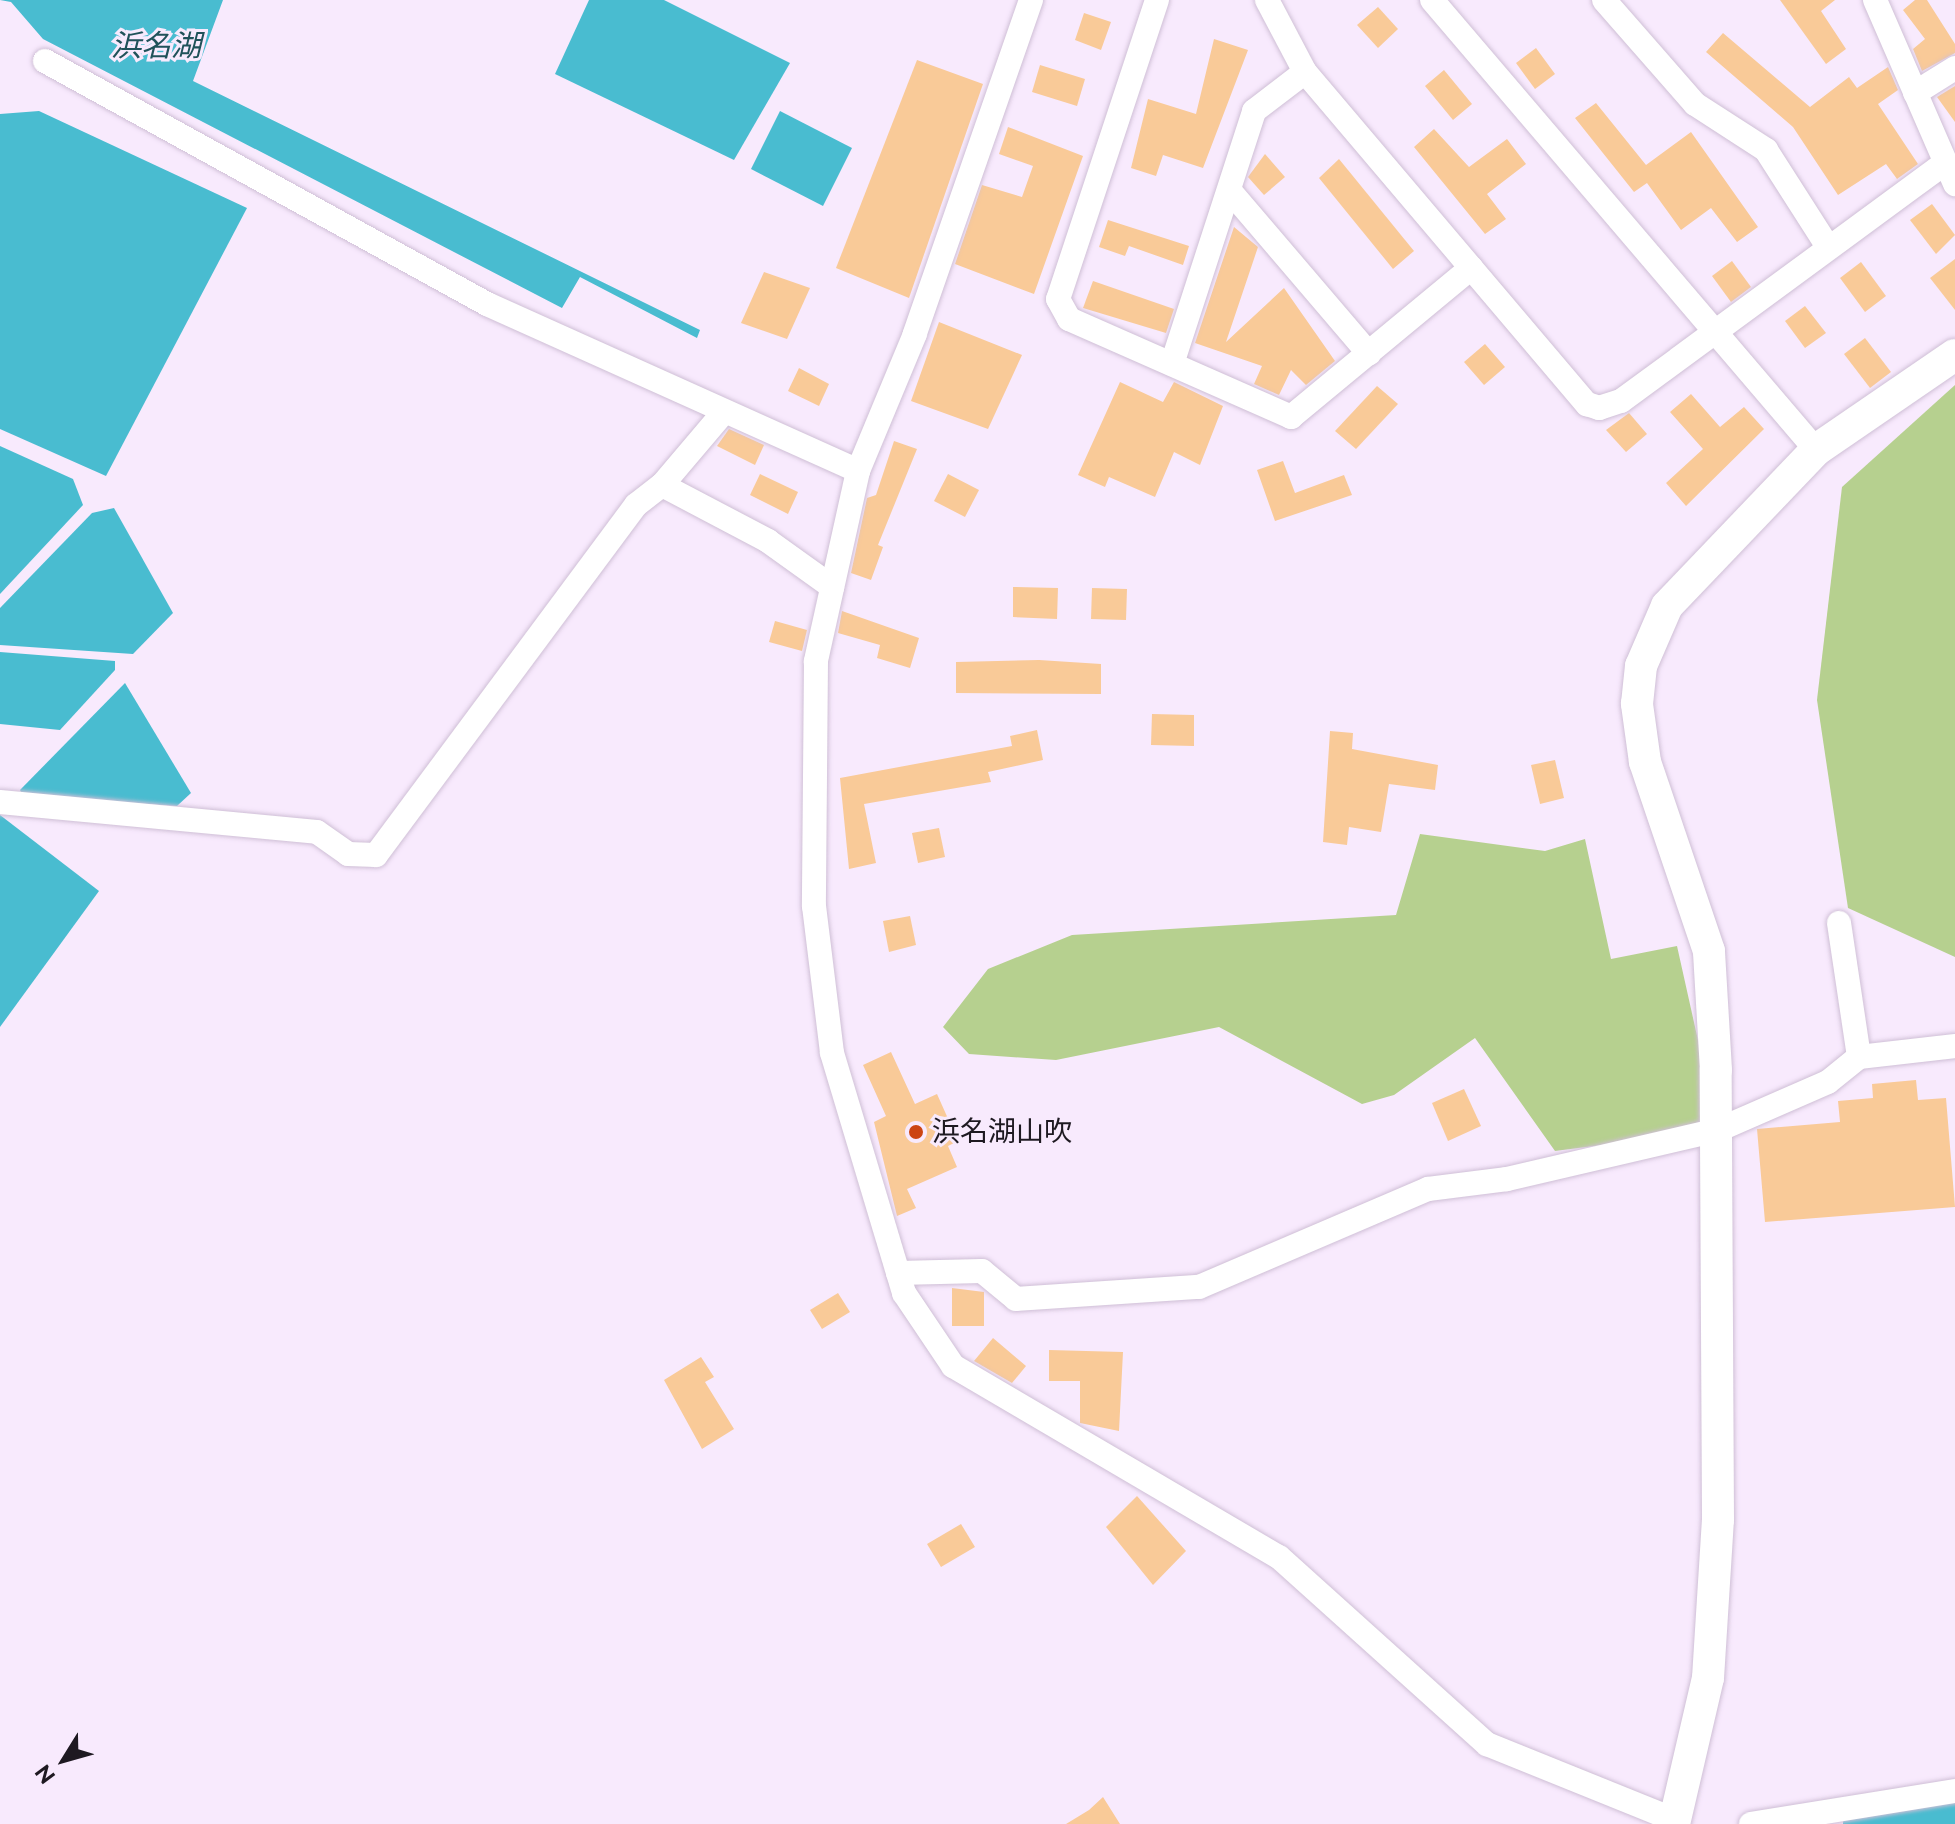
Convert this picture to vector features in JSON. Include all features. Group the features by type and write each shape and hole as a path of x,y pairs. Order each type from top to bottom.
{"street":[{"path":"1031,0 915,334 858,471 816,661 814,906 832,1053 898,1273 919,1322 953,1366 1279,1557 1487,1744 1679,1823 1708,1678 1718,1520 1718,1130 1709,951 1645,762 1637,704 1641,666 1667,606 1816,450 1955,355"},
{"path":"1157,0 1058,299 1069,319 1291,417 1471,268"},
{"path":"1267,0 1305,72 1594,407 1621,401 1828,247 1950,174 1877,1"},
{"path":"1432,0 1816,450"},
{"path":"1604,0 1695,104 1766,150 1828,247"},
{"path":"45,61 487,304 858,471"},
{"path":"1915,93 1955,68"},
{"path":"1172,364 1254,111 1305,72"},
{"path":"1230,191 1369,354"},
{"path":"0,802 317,832 348,854 376,855 636,505 662,485 724,412"},
{"path":"662,485 768,541 832,587"},
{"path":"1839,923 1859,1057"},
{"path":"898,1273 982,1271 1016,1299 1199,1287 1428,1189 1507,1179 1718,1130 1828,1082 1859,1057 1955,1046"},
{"path":"1751,1824 1955,1791"}],"green space":[{"path":"1955,385 1955,957 1848,908 1817,700 1842,487"},
{"path":"1420,834 1545,851 1585,839 1611,959 1677,946 1718,1130 1555,1151 1475,1038 1394,1095 1362,1104 1219,1027 1056,1060 969,1054 943,1027 988,969 1072,935 1396,915"}],"water":[{"name":"浜名湖","path":"0,0 223,0 193,81 700,330 697,338 580,277 562,308 43,39 11,2"},
{"path":"589,0 664,0 790,63 734,160 555,74"},
{"path":"39,111 247,208 106,476 0,429 0,114"},
{"path":"780,111 852,148 823,206 751,169"},
{"path":"0,446 73,479 83,505 0,594"},
{"path":"114,508 173,613 133,654 0,645 0,608 92,513"},
{"path":"0,652 115,661 115,670 60,730 0,724"},
{"path":"125,683 191,793 177,806 23,796 20,790"},
{"path":"0,815 99,891 0,1027"}],"building":[{"path":"1780,0 1835,0 1821,11 1846,49 1826,64"},
{"path":"1915,0 1927,0 1955,44 1955,53 1922,71 1913,49 1925,39 1903,10"},
{"path":"1378,7 1398,29 1378,48 1357,25"},
{"path":"1084,13 1111,22 1101,50 1075,40"},
{"path":"1723,33 1810,107 1849,77 1857,88 1888,67 1898,90 1878,104 1918,164 1897,179 1886,164 1838,195 1793,127 1706,52"},
{"path":"1214,39 1248,50 1203,168 1163,155 1156,176 1131,168 1148,99 1196,114"},
{"path":"1536,48 1555,74 1535,89 1516,63"},
{"path":"917,60 983,84 909,298 836,268"},
{"path":"1040,65 1085,79 1077,106 1032,92"},
{"path":"1444,70 1472,104 1453,120 1425,86"},
{"path":"1955,86 1955,122 1937,97"},
{"path":"1596,103 1646,165 1691,132 1758,227 1737,242 1711,208 1681,230 1647,183 1634,192 1575,118"},
{"path":"1008,127 1083,156 1034,294 955,264 982,185 1022,197 1033,166 999,154"},
{"path":"1434,129 1469,167 1507,139 1526,164 1487,194 1506,219 1485,234 1414,147"},
{"path":"1265,154 1285,177 1264,195 1248,177"},
{"path":"1339,159 1414,251 1393,269 1319,178"},
{"path":"1932,204 1955,235 1936,254 1910,220"},
{"path":"1108,220 1189,246 1183,265 1129,246 1125,256 1099,247"},
{"path":"1234,227 1258,247 1226,342 1284,288 1335,361 1306,385 1291,370 1279,395 1254,384 1262,366 1195,343"},
{"path":"1955,259 1955,310 1930,278"},
{"path":"1732,261 1751,287 1731,302 1712,276"},
{"path":"1861,262 1886,296 1865,312 1840,278"},
{"path":"764,272 810,288 787,339 741,323"},
{"path":"1093,281 1174,309 1166,333 1083,308"},
{"path":"1805,306 1826,333 1805,348 1785,321"},
{"path":"939,322 1022,355 988,429 911,401"},
{"path":"1865,338 1891,372 1870,388 1844,354"},
{"path":"1485,344 1505,367 1484,385 1464,362"},
{"path":"799,368 829,384 819,406 788,391"},
{"path":"1120,382 1163,402 1174,382 1223,406 1200,465 1174,452 1155,497 1109,477 1105,487 1078,475"},
{"path":"1377,386 1398,404 1356,449 1335,431"},
{"path":"1691,394 1720,427 1744,407 1764,429 1686,506 1666,483 1703,449 1670,412"},
{"path":"1629,413 1647,434 1626,452 1606,430"},
{"path":"729,429 764,445 755,465 717,446"},
{"path":"894,441 917,449 878,545 883,547 871,580 851,573 867,498 876,495"},
{"path":"1283,461 1295,493 1344,475 1352,495 1275,521 1257,470"},
{"path":"760,474 798,492 788,514 750,495"},
{"path":"948,474 979,490 965,517 934,501"},
{"path":"1013,587 1058,588 1057,619 1013,617"},
{"path":"1092,588 1127,589 1126,620 1091,619"},
{"path":"842,611 919,638 910,668 877,658 880,645 838,633"},
{"path":"775,621 807,630 802,651 769,642"},
{"path":"1039,660 1101,664 1101,694 956,693 956,662"},
{"path":"1152,714 1194,715 1194,746 1151,745"},
{"path":"1037,730 1043,760 988,772 991,782 864,804 876,863 849,869 840,778 1012,746 1010,736"},
{"path":"1330,731 1353,733 1352,749 1438,765 1435,790 1389,784 1381,832 1349,827 1347,845 1323,842"},
{"path":"1555,760 1564,798 1540,804 1531,765"},
{"path":"939,828 945,857 918,863 912,833"},
{"path":"910,916 916,945 889,952 883,921"},
{"path":"891,1052 915,1104 937,1094 958,1141 948,1146 957,1167 907,1189 916,1208 897,1216 874,1122 886,1116 863,1065"},
{"path":"1916,1080 1918,1100 1946,1098 1955,1207 1765,1222 1757,1129 1840,1122 1838,1101 1873,1098 1872,1084"},
{"path":"1464,1089 1481,1126 1448,1141 1432,1103"},
{"path":"952,1288 984,1292 984,1326 952,1326"},
{"path":"838,1293 850,1312 822,1329 810,1310"},
{"path":"993,1338 1026,1366 1012,1383 974,1361"},
{"path":"1049,1350 1123,1352 1119,1431 1080,1423 1080,1381 1049,1381"},
{"path":"701,1357 714,1377 705,1382 734,1429 702,1449 664,1380"},
{"path":"1137,1496 1186,1551 1153,1585 1106,1527"},
{"path":"961,1524 975,1547 941,1567 927,1544"},
{"path":"1103,1797 1120,1824 1066,1824 1089,1810"}],"waterway":[{"path":"1863,1824 1955,1808"}],"place":[{"name":"浜名湖山吹","path":"916,1132"}]}
